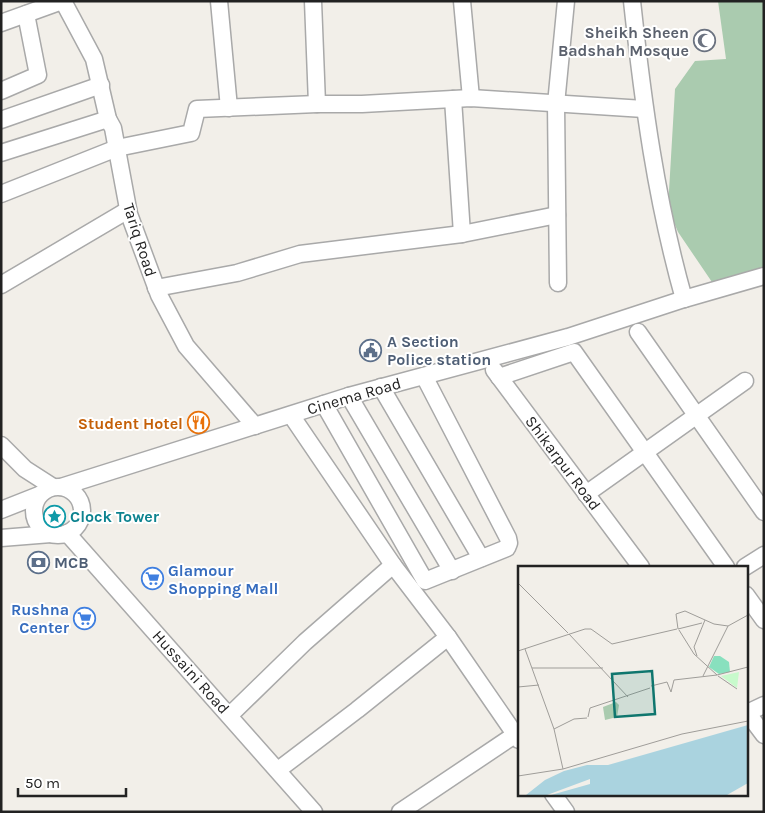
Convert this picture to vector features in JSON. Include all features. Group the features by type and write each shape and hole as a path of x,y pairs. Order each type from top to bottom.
{"street":[{"path":"1,23 63,1"},
{"name":"Tariq Road","path":"63,1 94,60 108,119 113,128 128,210 156,288 186,346 255,426"},
{"path":"219,1 229,108"},
{"path":"313,1 317,104"},
{"path":"462,1 471,98"},
{"path":"558,283 556,104 566,1"},
{"path":"632,1 644,109 670,248 684,298"},
{"path":"1,91 38,75 26,14"},
{"path":"1,120 100,85"},
{"path":"1,194 117,148 191,133 197,109 362,104 471,98 644,109"},
{"path":"454,99 462,234"},
{"path":"1,153 108,119"},
{"path":"1,285 128,210"},
{"path":"156,288 237,273 300,254 462,234 557,215"},
{"name":"Cinema Road","path":"1,510 51,489 349,396 568,337 684,298 764,276"},
{"path":"638,332 764,512"},
{"path":"499,377 574,352 725,566"},
{"name":"Shikarpur Road","path":"486,360 640,566"},
{"path":"324,404 425,581 506,548 509,543 424,376"},
{"path":"586,494 745,381"},
{"path":"381,387 481,558"},
{"path":"349,396 452,571"},
{"path":"291,415 393,565 448,637 517,735 400,812"},
{"path":"1,445 25,469 51,489 69,489 80,500 82,508 82,516 74,529 59,534 1,538"},
{"path":"51,489 35,502 34,518 38,525 59,534"},
{"name":"Hussaini Road","path":"59,534 230,716 314,812"},
{"path":"747,566 764,555"},
{"path":"230,716 304,642 393,565"},
{"path":"748,598 764,620"},
{"path":"278,770 448,637"},
{"path":"748,712 764,705"},
{"path":"748,713 764,736"},
{"path":"554,796 566,812"}],"green space":[{"path":"718,1 764,1 764,269 714,285 678,232 668,208 675,89 695,61 726,59"}],"place":[{"name":"Sheikh Sheen Badshah Mosque","path":"705,41"},
{"name":"A Section Police station","path":"371,350"},
{"name":"Student Hotel","path":"199,423"},
{"name":"Clock Tower","path":"54,516"},
{"name":"MCB","path":"38,562"},
{"name":"Glamour Shopping Mall","path":"152,579"},
{"name":"Rushna Center","path":"85,618"}]}
